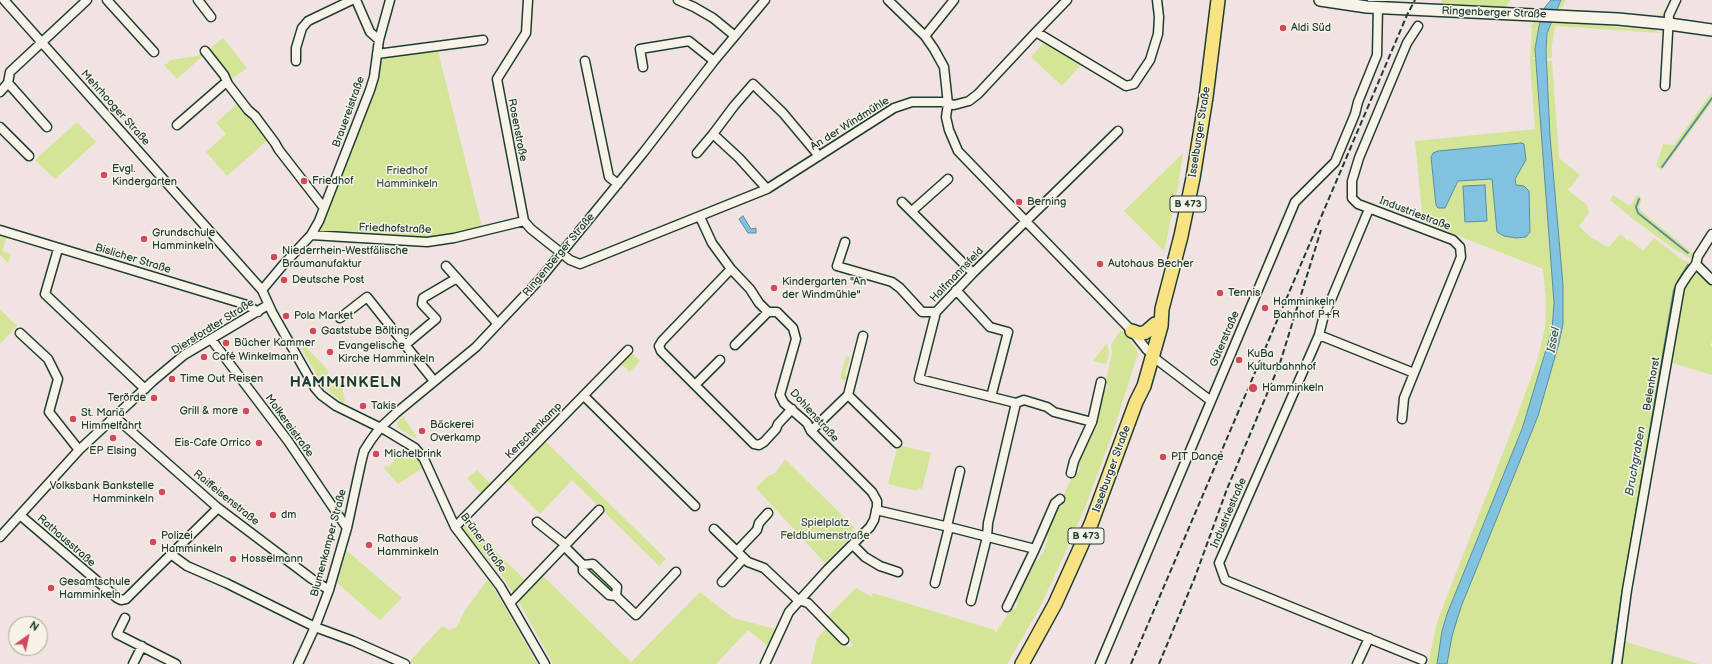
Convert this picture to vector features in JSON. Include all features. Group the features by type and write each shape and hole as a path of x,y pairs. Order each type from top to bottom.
{"main road":[{"name":"Isselburger Straße","path":"1022,664 1055,604 1091,524 1136,402 1144,386 1155,324 1162,309 1181,236 1193,178 1206,97 1218,0"},
{"name":"B 473","path":"1215,25 1221,7 1226,0"},
{"name":"Ringenberger Straße","path":"1320,0 1378,8 1537,14 1669,24 1712,30"},
{"name":"Isselburger Straße","path":"1150,353 1161,326 1162,309"},
{"path":"1132,332 1140,334 1146,332 1155,324"}],"street":[{"name":"Mehrhooger Straße","path":"4,0 262,290 268,305"},
{"path":"0,92 8,83 10,72 87,0"},
{"path":"107,0 154,52"},
{"path":"198,0 211,17"},
{"path":"296,61 296,48 302,28 308,21 352,0"},
{"path":"356,0 370,32 379,40"},
{"name":"Brauereistraße","path":"262,290 311,235 324,208 370,90 374,77 379,40 390,0"},
{"name":"Rosenstraße","path":"524,221 497,79 526,33 528,0"},
{"path":"678,0 713,18 735,36"},
{"name":"Ringenberger Straße","path":"380,428 396,412 476,347 541,278 765,0"},
{"path":"888,0 925,36 944,67 948,104 946,117 949,130 958,151 1132,332 1150,353 1211,401"},
{"path":"925,36 954,0"},
{"name":"An der Windmühle","path":"562,253 580,264 767,189 894,108 912,102 942,102 954,105 969,101 978,94 1068,0"},
{"path":"1036,32 1126,86 1134,84 1150,60 1158,34 1159,17 1157,0"},
{"path":"1665,86 1670,15 1676,0"},
{"name":"Güterstraße","path":"1100,664 1295,202 1335,162 1355,114 1358,102 1377,54 1378,8"},
{"name":"Industriestraße","path":"1402,419 1404,398 1461,256 1460,247 1453,240 1358,204 1352,198 1352,181 1359,158 1404,50 1418,26"},
{"path":"377,54 483,40"},
{"path":"643,67 640,49 689,41 714,62"},
{"path":"205,52 324,208"},
{"path":"585,61 609,177 618,184"},
{"path":"8,83 47,127"},
{"path":"177,125 224,84 228,84"},
{"path":"697,153 753,84 783,113 818,156"},
{"path":"0,127 29,156"},
{"name":"Halfmannsfeld","path":"991,397 919,379 936,312 972,273 1118,131"},
{"path":"713,134 739,158 767,189"},
{"path":"912,211 948,179"},
{"path":"902,202 972,273"},
{"name":"Industriestraße","path":"1369,209 1323,319 1319,335 1219,563 1225,580 1422,660"},
{"name":"Dohlenstraße","path":"700,217 712,243 750,289 759,303 768,312 777,312 793,328 796,339 780,395 784,403 807,423 811,431 872,492 876,497 876,510"},
{"path":"524,221 531,229 562,253"},
{"name":"Friedhofstraße","path":"311,235 427,242 454,238 524,221"},
{"name":"Bislicher Straße","path":"0,230 58,249 247,305 258,312"},
{"name":"Belenhorst","path":"1617,664 1627,590 1680,287 1696,264 1698,256 1712,234"},
{"path":"844,242 837,266 892,282 900,288 922,312 936,312"},
{"path":"58,249 45,294 145,389"},
{"path":"1696,264 1712,280"},
{"path":"446,266 498,324"},
{"path":"732,269 662,340 659,346 661,352 754,444 759,445 764,442 792,409"},
{"path":"405,345 436,319 422,304 423,298 457,278"},
{"path":"956,290 990,327 1008,332 991,397 1016,403 1024,400 1047,406 1054,412 1092,422"},
{"path":"340,318 367,298 434,381"},
{"name":"Diersfordter Straße","path":"0,537 79,450 184,355 268,305"},
{"name":"Brüner Straße","path":"268,305 315,388 321,395 336,406 416,448 424,459 455,527 500,586 545,664"},
{"path":"735,345 768,312"},
{"path":"20,333 48,359 58,379 49,412 79,450"},
{"path":"1319,335 1414,373"},
{"path":"811,431 848,395 863,336"},
{"name":"Molkereistraße","path":"210,339 288,441 347,528"},
{"name":"Kerschenkamp","path":"455,527 628,350"},
{"path":"695,385 720,360"},
{"path":"1071,473 1074,460 1092,422 1101,382"},
{"path":"848,395 897,442"},
{"path":"584,396 695,506"},
{"path":"971,601 987,537 988,523 1016,403"},
{"name":"Raiffeisenstraße","path":"115,417 218,508 312,579 329,590"},
{"name":"Blumenkamper Straße","path":"298,664 315,627 329,590 347,528 364,451 380,428"},
{"path":"935,583 960,471"},
{"path":"1006,606 1035,549 1055,503 1060,498"},
{"name":"Rathausstraße","path":"20,516 116,598 122,600 126,599 172,556 218,508"},
{"path":"510,602 599,510"},
{"path":"765,664 789,612 798,600 870,527 876,510 948,526 1035,549"},
{"path":"737,551 757,530 759,523 768,513"},
{"path":"537,522 583,564 583,571 598,586 609,596 616,596 636,615 676,572"},
{"path":"714,529 748,562 764,568 798,600 808,603 844,640"},
{"path":"853,545 865,557 880,566 898,572"},
{"path":"172,556 187,566 226,583 315,627 353,641 405,664"},
{"path":"722,582 744,558"},
{"path":"583,564 593,564 617,587 616,596"},
{"path":"125,618 117,634 176,664"},
{"path":"1357,664 1369,638"},
{"path":"133,664 142,646"}],"green space":[{"path":"1442,0 1510,0 1506,7 1441,4"},
{"path":"1561,0 1566,0 1561,9 1654,16 1662,14 1670,3 1665,15 1661,18 1562,13 1563,10 1556,10"},
{"path":"1534,20 1541,20 1537,35 1536,57 1533,57 1533,59 1536,60 1537,64 1554,303 1552,330 1522,429 1447,614 1442,631 1437,664 1428,664 1437,622 1513,427 1537,361 1545,328 1546,302 1543,269 1423,222 1415,141 1535,129 1530,64 1532,28 1530,25 1532,25","holes":["1521,143 1524,144 1526,160 1515,179 1516,185 1497,232 1492,179 1458,181 1445,208 1438,208 1436,204 1431,157 1433,153 1438,151"]},
{"path":"1551,21 1655,30 1661,33 1555,26 1552,45 1552,58 1546,58 1547,33"},
{"path":"223,38 247,68 230,80 207,51"},
{"path":"1044,42 1081,65 1062,86 1031,57"},
{"name":"Friedhof Hamminkeln","path":"437,47 482,227 447,238 436,239 318,233 317,231 337,187 373,96 379,77 380,58"},
{"path":"204,51 206,53 177,79 164,65 170,60 197,56"},
{"path":"1546,61 1552,61 1559,158 1580,175 1568,190 1587,205 1589,213 1579,226 1590,237 1609,247 1620,234 1628,241 1629,239 1643,251 1654,238 1683,260 1691,263 1691,266 1678,286 1615,664 1447,664 1452,636 1461,607 1538,416 1563,324 1563,285 1550,136"},
{"path":"1712,92 1712,102 1662,170 1656,166 1663,144 1674,145"},
{"path":"239,102 268,140 227,176 206,152 226,134 216,123"},
{"path":"77,122 96,142 55,179 35,160"},
{"path":"1183,153 1178,187 1164,251 1124,211"},
{"path":"1613,195 1630,206 1637,195 1642,198 1639,207 1641,211 1695,255 1693,258 1690,258 1671,247 1632,218 1610,200"},
{"path":"0,235 7,237 2,251 11,254 8,263 0,255"},
{"path":"1695,273 1702,275 1712,283 1712,342 1710,345 1712,347 1712,375 1669,362 1680,294 1688,277"},
{"path":"0,309 17,326 0,344"},
{"path":"1121,330 1135,346 1138,353 1112,435 1086,505 1062,560 1039,609 1007,664 811,664 817,639 826,628 845,646 851,647 853,645 826,618 856,588 872,597 873,593 995,630 995,633 997,631 1011,609 1015,609 1018,604 1015,601 1035,561 1036,562 1043,553 1048,537 1045,534 1057,507 1061,507 1062,504 1060,502 1074,473 1077,473 1080,468 1077,465 1090,435 1094,432 1097,425 1097,412 1103,391 1106,390 1108,385 1105,383 1112,354 1111,344"},
{"path":"1107,343 1109,353 1106,364 1093,361"},
{"path":"305,346 327,369 328,373 324,377 329,383 333,380 339,382 342,387 345,401 343,403 323,386 301,348"},
{"path":"631,352 640,361 630,372 620,363"},
{"path":"846,356 850,357 845,375 850,377 848,381 840,379"},
{"path":"403,416 417,439 398,428 397,423"},
{"path":"543,442 546,442 666,559 659,566 572,480 540,514 506,480"},
{"path":"903,446 931,453 922,489 918,488 917,491 888,484 897,449"},
{"path":"404,447 415,455 423,468 398,484 384,468 385,466 389,467"},
{"name":"Spielplatz Feldblumenstraße","path":"785,459 854,527 852,529 855,533 825,563 756,488 768,476 775,473"},
{"path":"477,470 492,485 482,495 467,478"},
{"path":"466,522 526,581 514,594 499,572 462,529"},
{"path":"346,550 402,598 380,620 337,583"},
{"path":"589,566 614,588 614,591 612,592 588,571 587,568"},
{"path":"542,575 631,662 700,592 733,618 776,629 768,646 748,630 716,664 553,664 518,600"},
{"path":"488,579 537,664 414,664 409,662 442,626 449,630 457,627 464,612"},
{"path":"1623,641 1699,664 1619,664"}],"water":[{"name":"Issel","path":"1551,0 1561,0 1547,33 1546,51 1550,136 1563,285 1563,324 1538,416 1461,607 1452,636 1447,664 1437,664 1442,631 1447,614 1522,429 1552,330 1554,303 1535,49 1539,26 1545,7"},
{"path":"1521,143 1524,144 1526,160 1515,179 1516,185 1524,186 1529,191 1530,232 1526,237 1516,238 1504,236 1497,232 1492,179 1458,181 1445,208 1438,208 1436,205 1431,157 1433,153 1438,151"},
{"path":"1485,185 1487,221 1465,222 1463,186"},
{"path":"743,216 751,229 756,228 756,233 748,233 739,219"}],"waterway":[{"name":"Bruchgraben","path":"1662,167 1712,98"},
{"name":"Bruchgraben","path":"1639,199 1636,207 1638,213 1688,253"},
{"name":"Bruchgraben","path":"1612,664 1622,595 1674,290 1688,265"}],"railway":[{"path":"1131,664 1407,15 1415,0"},
{"path":"1159,664 1195,577 1227,489 1280,363 1321,230"}],"place":[{"name":"Aldi Süd","path":"1283,28"},
{"name":"Evgl. Kindergarten","path":"104,175"},
{"name":"Friedhof","path":"304,181"},
{"name":"Berning","path":"1019,202"},
{"name":"Grundschule Hamminkeln","path":"144,239"},
{"name":"Niederrhein-Westfälische Braumanufaktur","path":"274,257"},
{"name":"Autohaus Becher","path":"1100,264"},
{"name":"Deutsche Post","path":"284,280"},
{"name":"Kindergarten \"An der Windmühle\"","path":"774,288"},
{"name":"Tennis","path":"1220,293"},
{"name":"Hamminkeln Bahnhof P+R","path":"1265,308"},
{"name":"Pola Market","path":"286,316"},
{"name":"Gaststube Bölting","path":"313,331"},
{"name":"Bücher Kammer","path":"226,343"},
{"name":"Evangelische Kirche Hamminkeln","path":"330,352"},
{"name":"Café Winkelmann","path":"204,357"},
{"name":"KuBa Kulturbahnhof","path":"1239,360"},
{"name":"Time Out Reisen","path":"172,379"},
{"name":"Hamminkeln","path":"1253,388"},
{"name":"Terörde","path":"154,398"},
{"name":"Takis","path":"363,406"},
{"name":"Grill & more","path":"246,411"},
{"name":"St. Mariä Himmelfahrt","path":"73,419"},
{"name":"Bäckerei Overkamp","path":"422,431"},
{"name":"EP Elsing","path":"113,438"},
{"name":"Eis-Cafe Orrico","path":"259,443"},
{"name":"Michelbrink","path":"376,454"},
{"name":"PIT Dance","path":"1163,457"},
{"name":"Volksbank Bankstelle Hamminkeln","path":"162,492"},
{"name":"dm","path":"273,515"},
{"name":"Polizei Hamminkeln","path":"153,542"},
{"name":"Rathaus Hamminkeln","path":"369,545"},
{"name":"Hosselmann","path":"233,559"},
{"name":"Gesamtschule Hamminkeln","path":"51,588"}],"district":[{"name":"HAMMINKELN","path":"346,383"}]}
